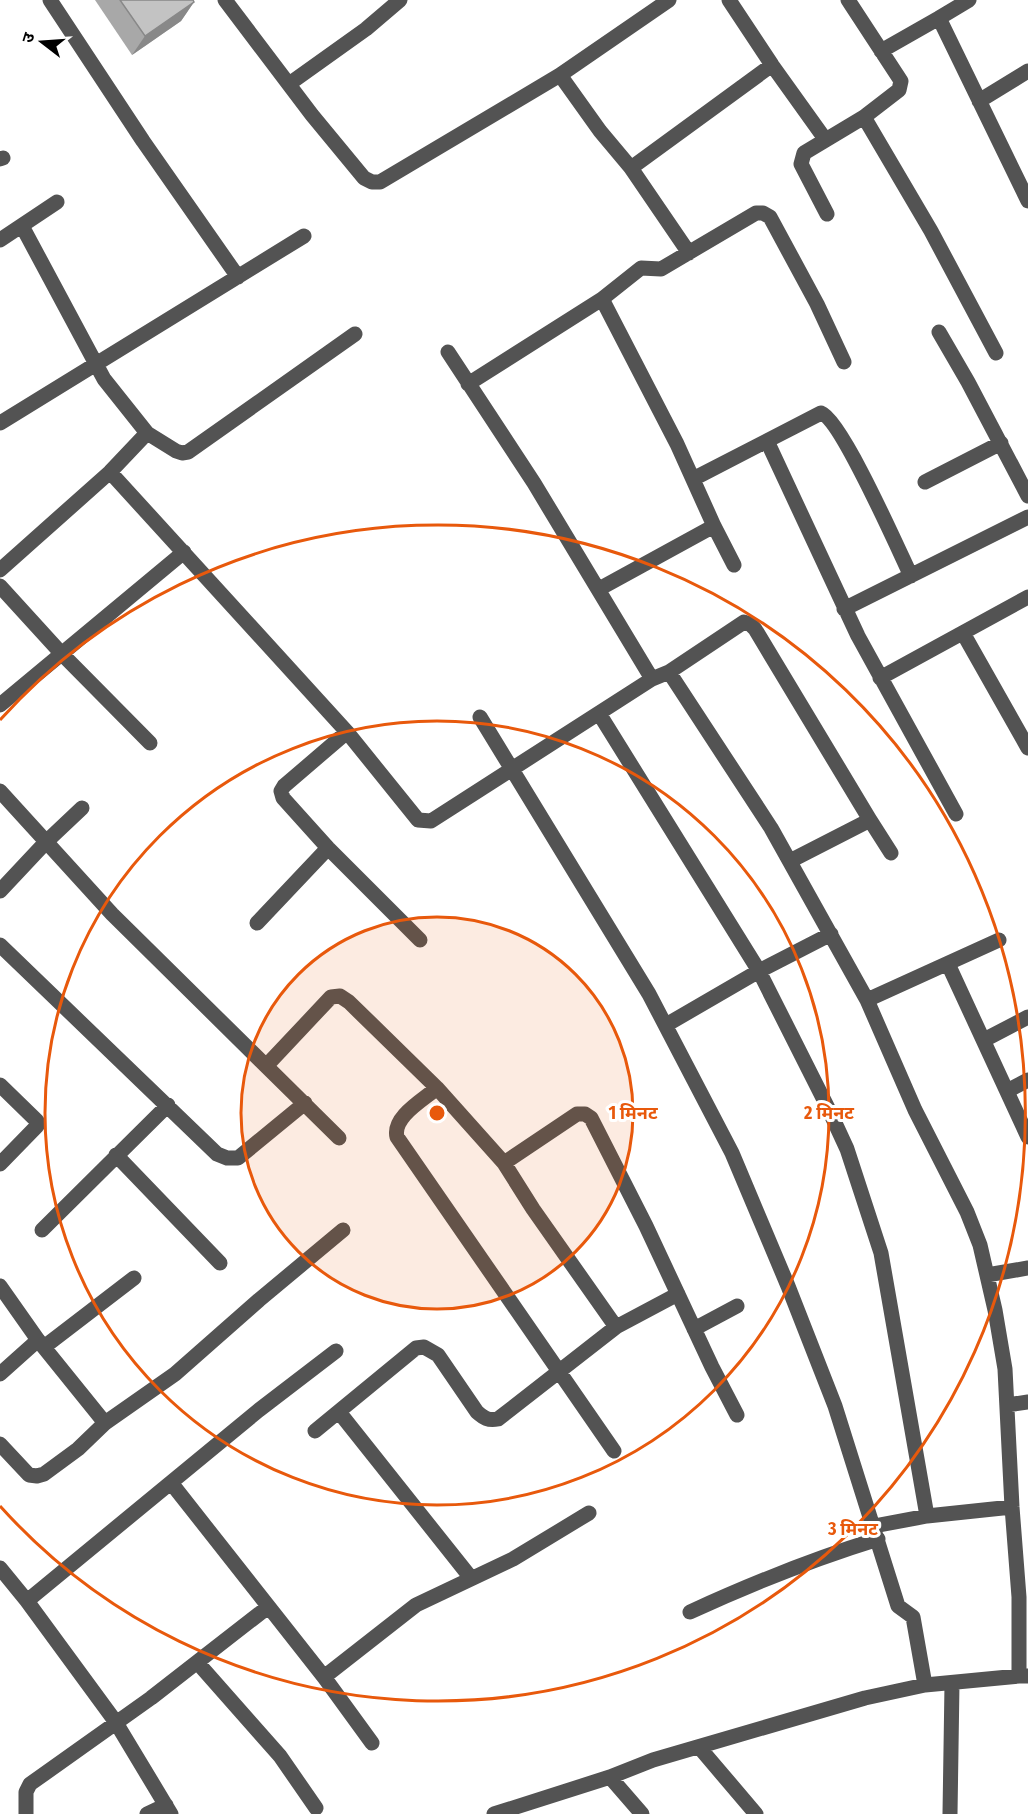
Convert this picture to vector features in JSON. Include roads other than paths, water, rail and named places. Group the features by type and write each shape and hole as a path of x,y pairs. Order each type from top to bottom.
{"street":[{"path":"50,0 143,141 238,277"},
{"path":"289,84 366,29 400,0"},
{"path":"228,1 289,84 364,178 372,182 380,182 560,75 669,0"},
{"path":"729,0 825,139"},
{"path":"827,214 801,164 804,153 864,117 901,86 901,81 848,0"},
{"path":"880,51 939,18 962,2"},
{"path":"939,18 979,101 1024,182 1028,201"},
{"path":"631,168 772,65"},
{"path":"979,101 1028,71"},
{"path":"560,75 600,131 631,168 689,253"},
{"path":"864,117 931,231 996,353"},
{"path":"0,240 57,202"},
{"path":"468,384 602,299 641,268 661,269 756,213 763,213 770,217 817,304 844,363"},
{"path":"21,226 104,379 147,433 182,453 188,452 355,333"},
{"path":"0,423 304,236"},
{"path":"602,299 677,444 734,565"},
{"path":"939,332 1028,496"},
{"path":"448,352 534,483 652,679"},
{"path":"693,479 822,413 826,414 838,428 911,576"},
{"path":"0,570 110,471 147,433"},
{"path":"767,441 844,609 956,814"},
{"path":"925,482 1001,443"},
{"path":"110,471 347,732 418,820 431,821 600,715 652,679 669,672 744,622 755,629 891,853"},
{"path":"844,609 1028,517"},
{"path":"599,589 714,526"},
{"path":"0,705 184,552"},
{"path":"0,586 61,653 150,743"},
{"path":"880,678 1028,597"},
{"path":"963,633 1028,748"},
{"path":"494,1814 610,1777 652,1760 865,1698 925,1685 1023,1676 1024,1597 1012,1508 1005,1369 980,1245 968,1212 915,1110 867,1000 771,828 669,672"},
{"path":"600,715 759,971 830,1110 881,1253 927,1516"},
{"path":"480,717 666,1024 732,1153 836,1406 898,1606 913,1617 925,1685"},
{"path":"347,732 281,790 284,798 328,848 420,940"},
{"path":"0,791 128,929 339,1138"},
{"path":"0,891 82,808"},
{"path":"790,861 870,820"},
{"path":"257,923 328,848"},
{"path":"666,1024 759,971 831,934"},
{"path":"867,1000 999,940"},
{"path":"0,945 217,1154 227,1158 238,1158 305,1103"},
{"path":"948,964 1028,1137"},
{"path":"267,1065 331,997 340,996 349,1002 437,1089 504,1163 533,1209 616,1327"},
{"path":"984,1040 1028,1017"},
{"path":"1007,1091 1028,1080"},
{"path":"0,1085 37,1121 37,1126 0,1164"},
{"path":"437,1089 402,1118 395,1131 397,1137 614,1451"},
{"path":"42,1230 168,1105"},
{"path":"504,1163 577,1114 585,1114 591,1118 737,1415"},
{"path":"116,1155 220,1263"},
{"path":"0,1444 23,1471 29,1475 44,1474 78,1449 105,1423 175,1374 343,1230"},
{"path":"987,1275 1028,1268"},
{"path":"0,1374 134,1278"},
{"path":"0,1286 41,1344 105,1423"},
{"path":"315,1431 416,1348 424,1347 438,1355 477,1412 491,1421 498,1419 616,1327 678,1294"},
{"path":"694,1329 737,1306"},
{"path":"27,1601 260,1410 336,1351"},
{"path":"1007,1405 1028,1402"},
{"path":"339,1412 471,1578"},
{"path":"172,1484 324,1677 372,1743"},
{"path":"690,1612 876,1533 927,1516 1012,1508"},
{"path":"324,1677 416,1605 513,1559 589,1513"},
{"path":"0,1568 115,1721 168,1809 147,1814"},
{"path":"26,1814 26,1791 30,1784 115,1721 151,1698 268,1607"},
{"path":"197,1662 280,1756 316,1808"},
{"path":"951,1684 951,1814"},
{"path":"699,1747 756,1814"},
{"path":"610,1777 642,1814"}]}
